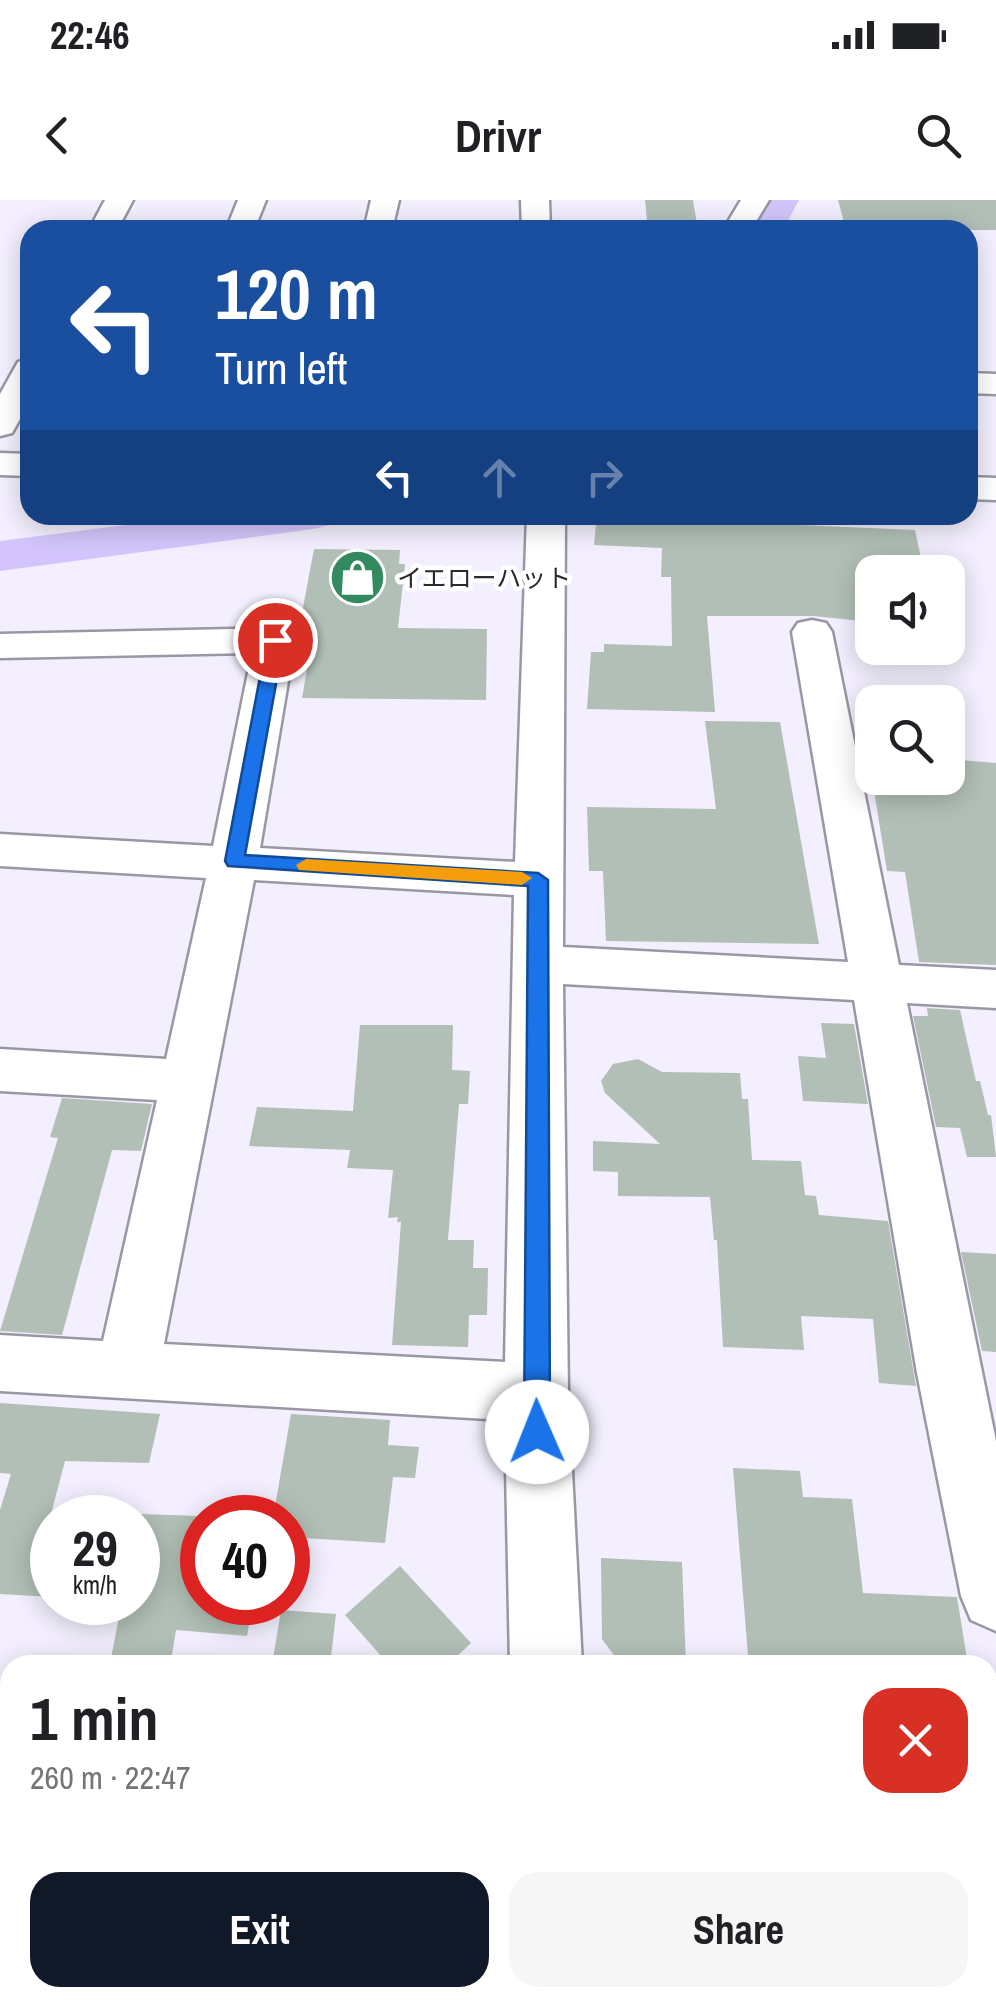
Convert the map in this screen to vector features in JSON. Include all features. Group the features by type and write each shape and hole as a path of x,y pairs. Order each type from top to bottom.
{"main road":[{"path":"0,426 20,388"},
{"path":"546,525 538,880 536,1394 546,1655"},
{"path":"812,632 878,983 973,1374 996,1596"},
{"path":"0,646 275,640 234,861 128,1369"},
{"path":"0,850 538,880"},
{"path":"539,964 996,989"},
{"path":"0,1070 187,1081"},
{"path":"0,1363 536,1394"}],"building":[{"path":"645,200 693,200 696,220 647,220"},
{"path":"838,200 996,200 996,230 978,230 978,220 843,220"},
{"path":"596,525 800,525 915,530 920,555 855,555 855,620 813,616 707,616 715,712 587,709 591,652 604,652 604,644 672,646 671,577 661,577 662,548 594,545"},
{"path":"314,549 400,550 399,564 405,564 398,628 487,629 486,700 302,698 314,629 299,629"},
{"path":"705,721 780,722 819,944 606,941 603,871 589,871 587,807 716,809"},
{"path":"965,760 996,763 996,965 919,962 905,872 887,871 875,795 965,795"},
{"path":"927,1008 960,1010 976,1081 980,1081 991,1115 996,1157 967,1157 960,1128 936,1127 913,1016 928,1016"},
{"path":"821,1023 854,1024 868,1104 803,1101 798,1056 826,1058"},
{"path":"360,1025 453,1025 452,1070 470,1071 468,1104 459,1104 448,1240 474,1240 473,1268 488,1268 487,1315 469,1315 468,1347 392,1345 401,1222 397,1222 398,1217 388,1218 393,1170 347,1168 350,1150 249,1146 257,1107 353,1111"},
{"path":"638,1059 662,1072 740,1073 742,1099 748,1099 752,1160 801,1161 805,1195 816,1196 819,1215 888,1221 916,1386 879,1383 873,1319 801,1316 804,1350 723,1347 717,1240 710,1197 618,1196 618,1172 593,1171 593,1141 660,1144 605,1093 601,1081 613,1064"},
{"path":"62,1098 152,1104 141,1151 112,1150 62,1335 0,1331 58,1138 50,1137"},
{"path":"961,1252 996,1254 996,1352 982,1351"},
{"path":"0,1403 160,1414 149,1463 65,1461 56,1495 30,1495 30,1596 0,1594 0,1510 11,1474 0,1473"},
{"path":"291,1414 390,1420 388,1445 419,1447 415,1478 393,1477 385,1543 310,1538 310,1495 277,1495"},
{"path":"733,1468 800,1471 803,1497 852,1499 863,1593 957,1597 966,1655 748,1655"},
{"path":"160,1515 180,1515 180,1625 249,1625 247,1636 176,1630 172,1655 112,1655 117,1625 160,1625"},
{"path":"601,1558 682,1562 686,1655 614,1655 602,1639"},
{"path":"400,1566 471,1643 458,1655 380,1655 345,1615"},
{"path":"310,1612 336,1614 331,1655 274,1655 279,1625 310,1625"}],"waterway":[{"path":"771,220 782,200"},
{"path":"0,556 237,525"}],"slow traffic":[{"path":"306,865 522,878"}],"place":[{"name":"イエローハット","path":"358,578"}],"route":[{"path":"275,640 234,861 538,880 537,1432"}]}
